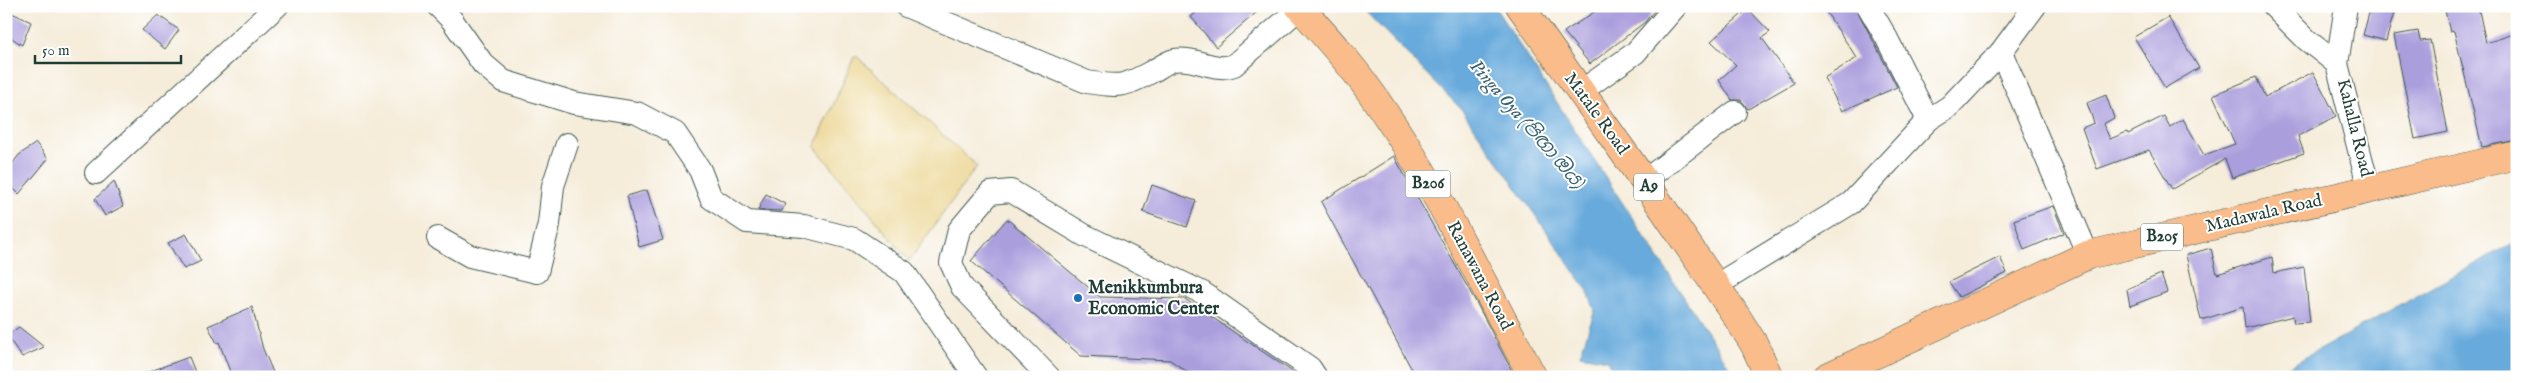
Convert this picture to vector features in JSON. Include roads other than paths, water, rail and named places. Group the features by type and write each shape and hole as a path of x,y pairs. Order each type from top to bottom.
{"main road":[{"name":"Matale Road","path":"1520,6 1644,180 1754,344 1766,375"},
{"name":"Ranawana Road","path":"1300,7 1359,77 1400,136 1438,199 1534,377"},
{"name":"Madawala Road","path":"1827,377 2088,255 2517,155"}],"street":[{"path":"96,173 277,6"},
{"path":"438,6 452,20 483,64 503,81 574,103 637,113 675,133 700,170 711,198 747,222 804,226 854,239 904,272 964,373"},
{"path":"906,6 1087,82 1115,87 1128,85 1172,60 1188,59 1225,68 1234,64 1300,7"},
{"path":"1580,92 1635,52 1676,6"},
{"path":"1868,6 1928,120"},
{"path":"1715,286 1851,203 1928,120 1950,106 2001,52 2035,6"},
{"name":"Kahalla Road","path":"2273,6 2307,40 2337,64 2369,189"},
{"path":"2337,64 2346,6"},
{"path":"2001,52 2088,255"},
{"path":"1644,180 1735,112"},
{"path":"438,238 470,256 538,272 550,224 553,186 567,144"},
{"path":"1048,377 962,287 951,263 959,230 990,194 1011,191 1084,235 1203,293 1310,368 1316,377"}],"water":[{"name":"Pinga Oya (පිඟා ඔය)","path":"1360,6 1494,6 1736,377 1617,377 1608,360 1580,355 1595,310 1586,288 1462,110"},
{"path":"2517,241 2517,377 2268,377 2286,368"}],"place":[{"name":"Menikkumbura Economic Center","path":"1078,298"}]}
